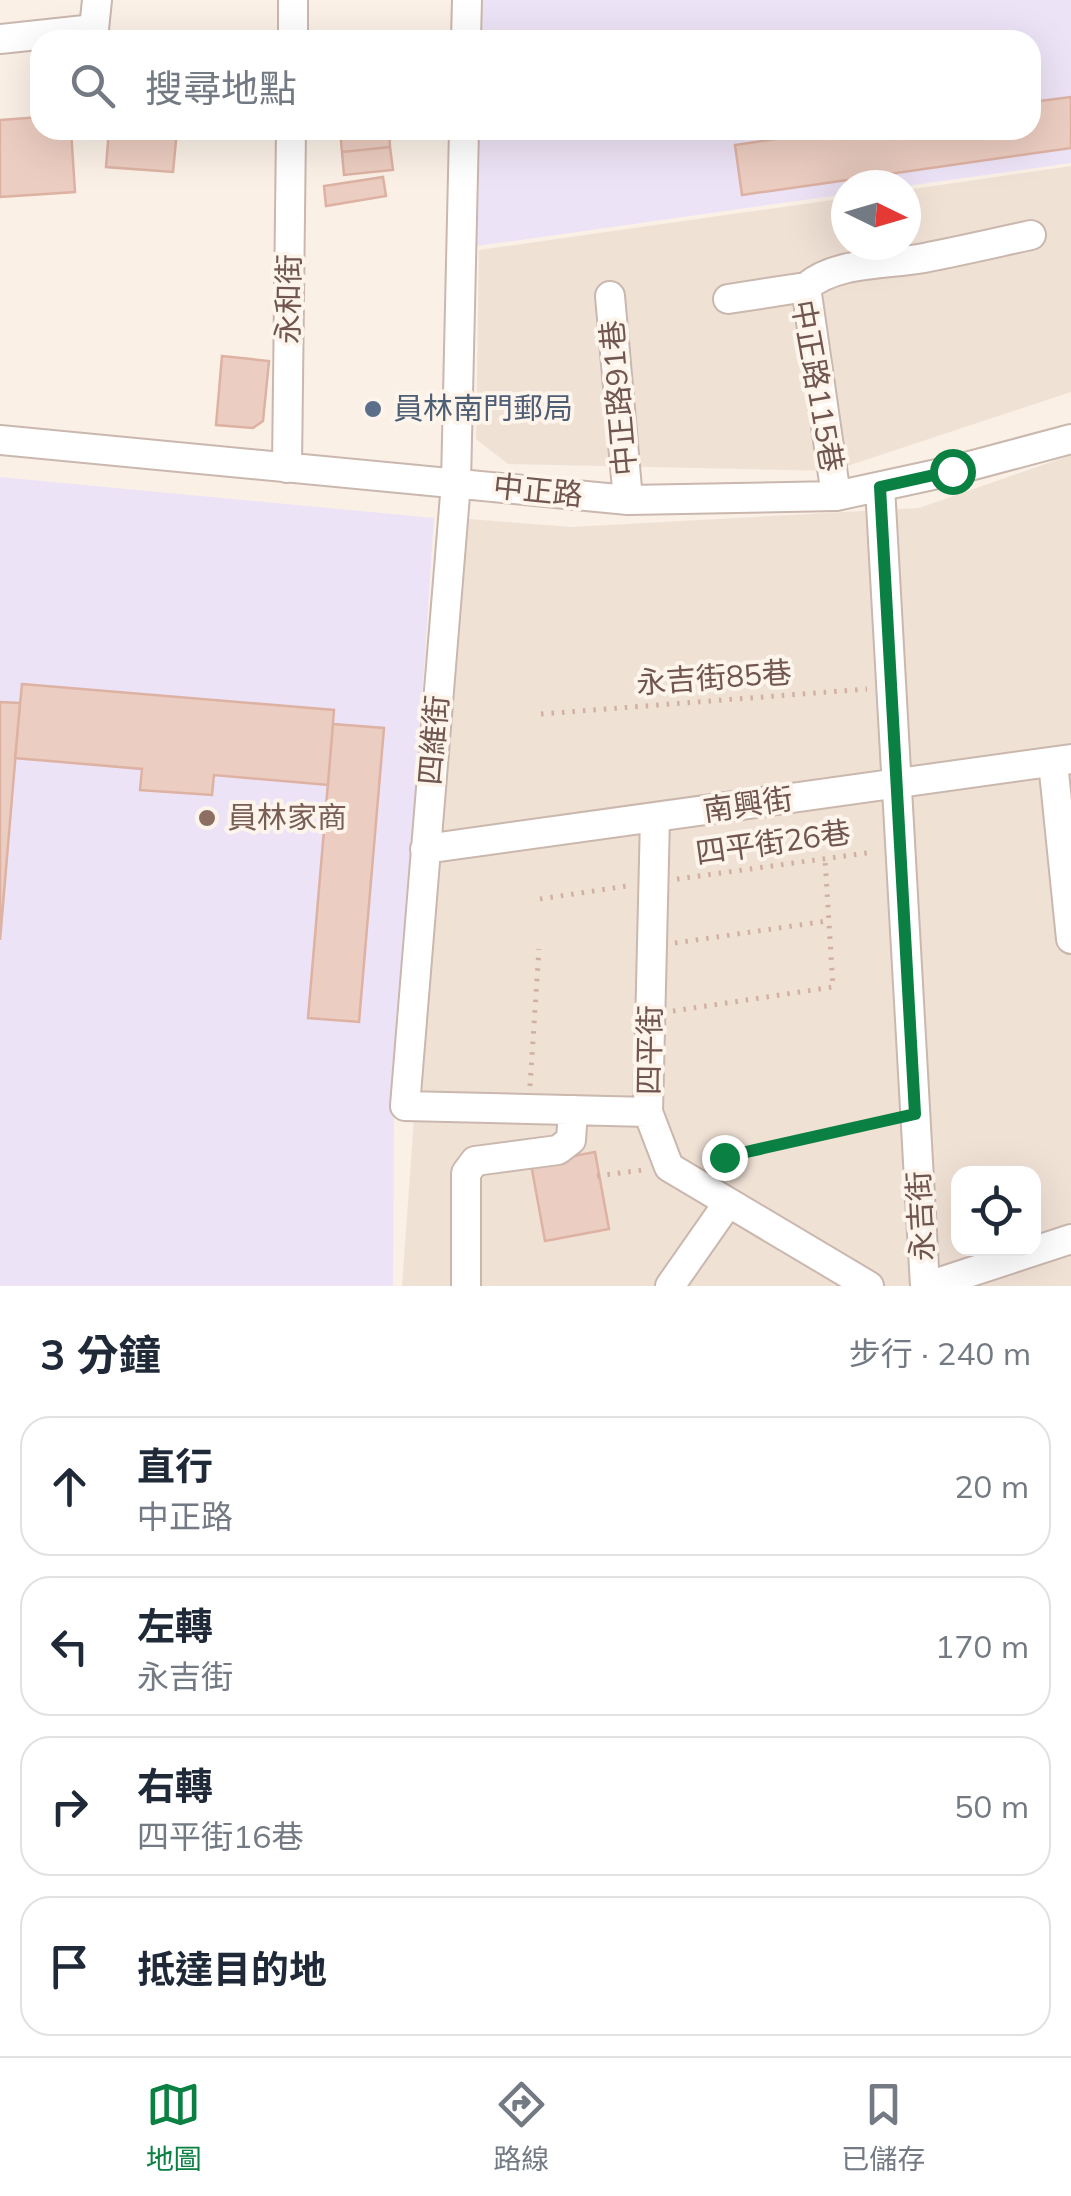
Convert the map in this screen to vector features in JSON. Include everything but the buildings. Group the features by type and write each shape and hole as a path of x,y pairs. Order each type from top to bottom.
{"street":[{"path":"85,30 94,29 97,0"},
{"path":"293,0 293,30"},
{"path":"466,30 467,0"},
{"path":"0,39 30,36"},
{"name":"永和街","path":"287,468 292,140"},
{"name":"四維街","path":"464,140 456,483 405,1106 648,1112"},
{"path":"806,287 819,276 837,270 920,258 1030,235"},
{"name":"中正路115巷","path":"728,299 806,287 836,496"},
{"name":"中正路91巷","path":"610,296 628,500"},
{"name":"中正路","path":"0,440 628,500 836,496 1071,439"},
{"name":"永吉街","path":"880,487 926,1286"},
{"path":"1062,761 1071,939"},
{"name":"南興街","path":"425,849 1062,761"},
{"name":"四平街","path":"655,818 648,1112 669,1167"},
{"path":"466,1286 466,1173 475,1160 558,1150 571,1140 573,1110"},
{"path":"669,1167 869,1286"},
{"path":"670,1286 728,1203"},
{"path":"926,1286 1071,1239"}],"path":[{"name":"永吉街85巷","path":"541,714 890,688"},
{"name":"四平街26巷","path":"540,899 899,848"},
{"path":"651,1014 833,986 824,859"},
{"path":"652,946 828,921"},
{"path":"528,1109 540,949"},
{"path":"596,1176 669,1167 915,1114"}],"shaded area":[{"path":"483,0 1071,0 1071,163 921,184 921,170 831,170 831,196 477,246 480,140 1041,140 1041,30 482,30"},
{"path":"1071,166 1071,392 832,471 508,464 476,439 479,250 831,200 831,260 921,260 921,188"},
{"path":"1071,455 1071,1286 402,1286 457,518 571,527 919,508"},
{"name":"員林家商","path":"0,477 434,518 394,1119 393,1286 0,1286"}],"place":[{"name":"員林南門郵局","path":"373,409"},
{"name":"員林家商","path":"207,818"}],"route":[{"path":"724,1157 915,1114 880,487 952,471"}]}
